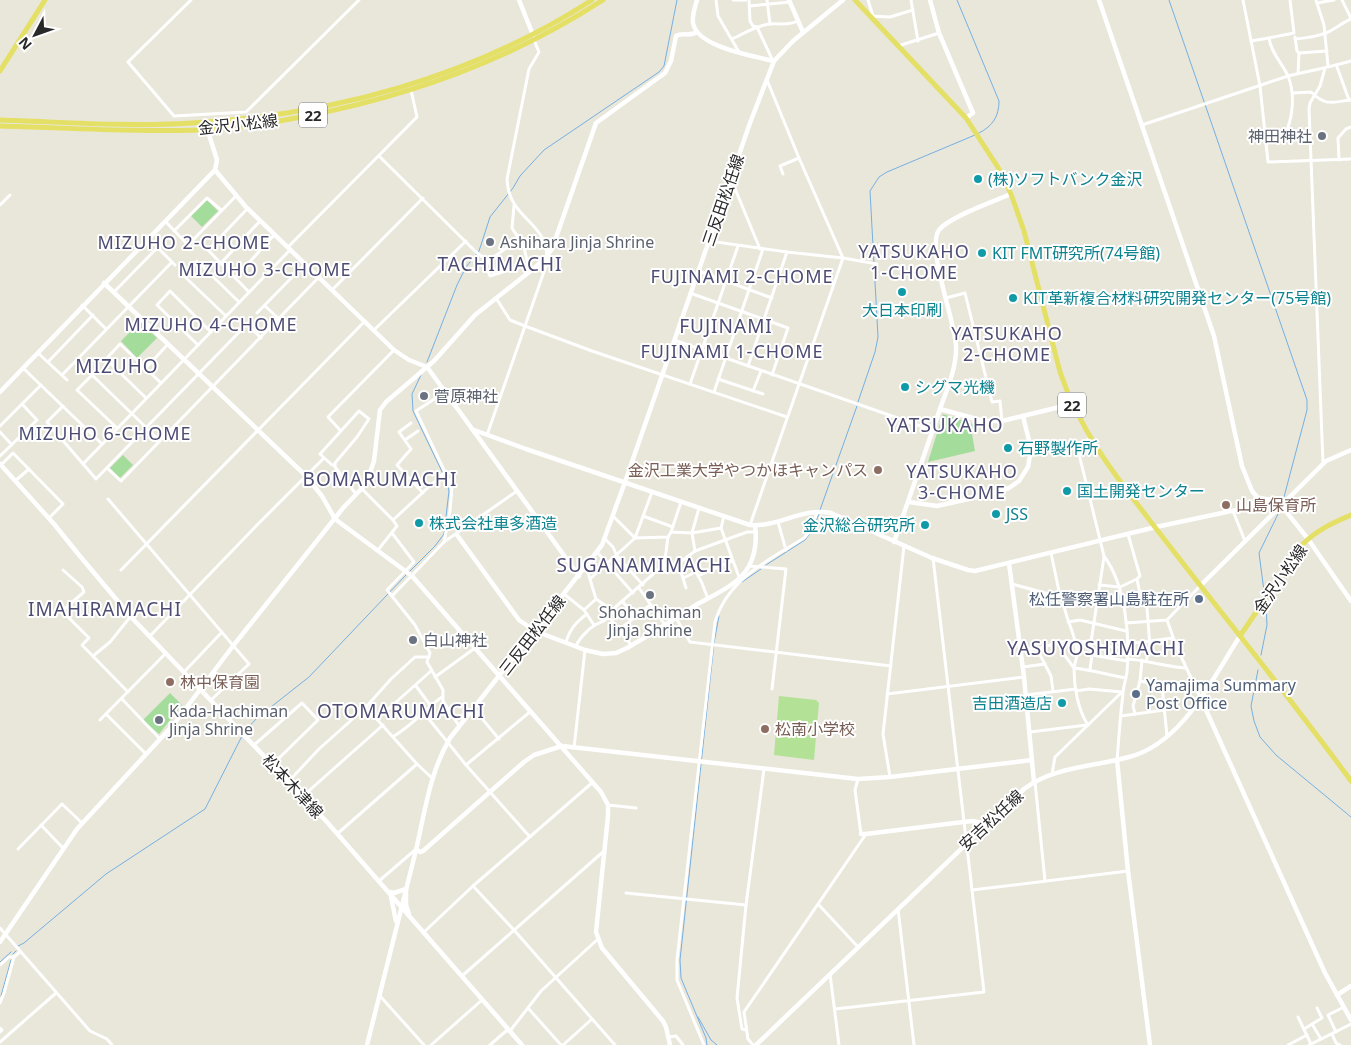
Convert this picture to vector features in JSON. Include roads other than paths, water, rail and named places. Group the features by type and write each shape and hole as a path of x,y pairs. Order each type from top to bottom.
{"main road":[{"path":"0,71 45,0"},
{"name":"金沢小松線","path":"0,120 128,124 208,122 288,114 369,97 444,73 533,36 592,0"},
{"name":"金沢小松線","path":"0,126 160,130 219,129 314,115 380,99 433,83 533,36 603,0"},
{"name":"22","path":"855,0 966,118 978,134 999,169 1011,194 1024,230 1060,372 1072,404 1090,438 1123,486 1240,636"},
{"name":"金沢小松線","path":"1240,636 1308,539 1327,526 1351,515"},
{"path":"1240,636 1351,781"}],"street":[{"path":"191,0 128,62 174,116 246,112 359,0"},
{"path":"487,436 547,263 547,249 543,237 514,206 508,191 507,179 529,69 538,52 519,0"},
{"path":"697,0 693,24 701,37 711,43 774,62"},
{"path":"716,0 718,16 739,52"},
{"path":"733,0 747,0 750,6 752,26 757,27 774,62"},
{"path":"767,0 770,24"},
{"name":"三反田松任線","path":"367,1045 432,778 448,742 597,552 605,539 730,179 774,62 783,50 803,32 844,0"},
{"path":"868,0 872,16 890,17 913,10"},
{"path":"911,0 918,41"},
{"path":"930,0 939,33 973,113 966,118"},
{"path":"1099,0 1214,336 1242,466 1252,491 1258,498 1275,500 1281,505 1308,539 1351,601"},
{"path":"1243,0 1260,86 1268,162 1351,159"},
{"path":"1290,0 1294,33 1300,53 1298,74"},
{"path":"1323,464 1309,109 1310,102 1320,86 1327,67 1325,32 1316,2 1334,0"},
{"path":"1295,38 1307,38 1325,32 1351,19 1342,0"},
{"path":"750,6 790,1 803,32"},
{"path":"732,39 757,27 770,24 780,26 791,25 798,21"},
{"path":"0,942 82,823 174,724 335,519 366,484 374,461 380,410 386,402 434,361 475,315 530,272 547,256 554,242 596,123 664,73 671,61 676,36 682,34 690,36 697,32"},
{"path":"898,46 939,33"},
{"path":"1251,41 1294,33"},
{"path":"1265,137 1288,130 1293,93 1288,76 1270,45 1269,38"},
{"path":"1300,53 1327,51"},
{"path":"1142,125 1288,76 1337,66 1351,61"},
{"path":"1293,93 1311,92 1319,100 1326,103 1350,100 1337,66"},
{"path":"457,534 519,620 535,631 585,650 603,654 616,654 632,646 723,590 749,566 755,552 756,532 752,525 787,417 844,258 799,158 767,78"},
{"path":"83,464 417,117 411,90"},
{"path":"0,392 82,305 215,170 217,160 206,129 210,114"},
{"path":"1339,160 1338,138 1346,128 1351,127"},
{"path":"380,156 488,261"},
{"path":"783,174 780,166 799,158"},
{"path":"215,170 260,221 333,289 394,350 409,360 427,367 578,576"},
{"path":"714,392 743,311 762,249 730,179"},
{"path":"894,542 950,380 956,356 954,327 935,247 938,231 948,222 1011,194"},
{"path":"0,205 10,195"},
{"path":"165,221 188,245 236,196"},
{"path":"174,231 207,198 221,210"},
{"path":"333,289 423,198"},
{"path":"514,206 512,228 520,239 530,272"},
{"path":"248,208 208,250 249,292"},
{"path":"221,263 260,221"},
{"path":"235,278 275,234"},
{"path":"62,375 129,306 174,264 148,238"},
{"path":"520,239 488,261 486,267 490,276 528,264"},
{"path":"374,330 466,241"},
{"path":"709,241 844,258 876,264"},
{"path":"690,384 738,246"},
{"path":"114,292 157,248"},
{"path":"748,366 787,252"},
{"path":"226,316 184,276 197,261 239,302"},
{"path":"257,313 305,264"},
{"path":"698,271 772,298"},
{"path":"107,468 121,481 319,277"},
{"path":"104,283 306,475 322,496 335,519 409,573 601,792 608,805 597,918 596,932 598,940 602,948 663,1021 669,1042 676,1036 683,1045"},
{"path":"198,345 157,305 170,291 211,332"},
{"path":"690,292 788,328 772,375"},
{"path":"946,298 965,293 992,402 1000,401 1002,421"},
{"path":"496,298 510,320 592,351 787,417"},
{"path":"82,305 106,329"},
{"path":"264,306 279,319"},
{"path":"48,362 93,315"},
{"path":"62,406 47,422 96,479 251,320"},
{"path":"121,570 365,321"},
{"path":"247,324 261,338"},
{"path":"674,340 932,430"},
{"path":"146,398 106,359 120,344 160,383"},
{"path":"146,368 168,344"},
{"path":"340,430 328,417 394,350"},
{"path":"38,352 67,380"},
{"path":"23,368 102,444"},
{"path":"753,391 760,371"},
{"path":"117,428 77,390 92,375 160,441"},
{"path":"718,379 763,394"},
{"path":"0,426 40,384"},
{"path":"444,542 452,489 416,411 445,392"},
{"path":"0,456 37,420 22,404"},
{"path":"940,409 984,421 1002,421 1072,404"},
{"path":"335,465 370,419 359,411 320,454 332,465 335,465 356,494"},
{"path":"908,502 938,506 992,494 1009,488 1019,481 1028,467 1031,450 1023,416"},
{"path":"411,422 400,432 411,449 397,465 423,493"},
{"path":"474,430 752,525 778,522 804,513 820,511 932,558 975,571 1156,527 1250,507 1258,498"},
{"path":"406,440 418,431"},
{"path":"0,432 12,445"},
{"path":"1090,438 1081,444 1078,450 1104,556 1091,642 1090,669"},
{"path":"1126,623 1166,620 1323,464 1351,450"},
{"path":"0,464 13,453 64,504 49,518"},
{"path":"150,636 324,458"},
{"name":"松本木津線","path":"0,464 49,518 131,616 303,796 522,1045"},
{"path":"15,481 28,469"},
{"path":"393,520 444,473"},
{"path":"362,489 397,526 378,550"},
{"path":"459,727 442,701 443,690 427,662 430,653 415,625 387,590 444,542 517,491"},
{"path":"590,579 635,538 652,491"},
{"path":"108,500 249,664 211,700"},
{"path":"664,568 668,537 681,501"},
{"path":"695,551 692,533 699,508"},
{"path":"704,1045 677,980 687,899 699,762 719,607 736,584 804,538 820,511"},
{"path":"1233,511 1245,541"},
{"path":"613,516 635,538 668,537"},
{"path":"643,516 673,527"},
{"path":"725,516 721,528 739,577"},
{"path":"778,522 786,550"},
{"path":"671,532 692,533 721,528"},
{"path":"576,646 578,641 594,625 609,617 612,610 659,570 678,564 695,551 747,532 756,532"},
{"path":"392,533 414,562 409,573 392,596"},
{"path":"1099,585 1120,587 1140,576 1128,534"},
{"path":"605,539 613,547 617,556 643,585"},
{"path":"890,777 883,734 904,546"},
{"path":"597,552 633,593"},
{"path":"1050,553 1063,607 1075,641 1077,655 1074,668 1076,690 1078,701 1088,725"},
{"path":"1104,556 1112,566 1120,587 1126,623 1126,678 1117,760 1128,871 1150,1045"},
{"path":"688,557 708,598"},
{"path":"835,1009 984,992 932,558"},
{"path":"698,576 732,561"},
{"path":"1009,563 1024,676 1045,881"},
{"path":"678,564 686,588"},
{"path":"586,566 596,598 612,610"},
{"path":"749,566 786,569 772,689"},
{"path":"63,570 84,592 62,611 89,638 82,646 128,692"},
{"path":"684,578 696,572"},
{"path":"1137,579 1141,599 1147,608 1150,647 1146,661"},
{"path":"1012,584 1086,604 1122,603 1141,599"},
{"path":"639,588 665,625"},
{"path":"564,594 584,610 594,625"},
{"path":"584,610 596,598"},
{"path":"623,602 635,618"},
{"path":"619,630 650,605"},
{"path":"566,642 569,633 577,621 587,614"},
{"path":"93,656 110,642 131,616"},
{"path":"609,617 632,646"},
{"path":"676,618 690,642 890,666"},
{"path":"1068,622 1080,620 1126,632"},
{"path":"1166,620 1193,684 1337,995 1350,1018 1336,1032 1310,1045 1298,1017"},
{"path":"184,672 222,632"},
{"name":"安吉松任線","path":"754,1045 1024,789 1052,774 1142,753 1156,746 1167,737 1181,724 1200,699 1240,636"},
{"path":"1020,649 1075,641 1091,642 1103,646 1127,646 1173,638"},
{"path":"1060,642 1061,650 1074,668"},
{"path":"435,677 475,648"},
{"path":"1037,648 1051,676 1053,692"},
{"path":"574,748 585,650"},
{"path":"100,720 166,653"},
{"path":"1092,655 1142,660 1169,667 1186,668"},
{"path":"289,781 319,749 366,707 391,679 415,657 429,658"},
{"path":"1135,714 1133,706 1140,681 1142,660"},
{"path":"1022,667 1045,664"},
{"path":"1074,668 1090,669 1097,673 1126,678"},
{"path":"377,719 431,671"},
{"path":"887,694 1024,676"},
{"path":"1140,681 1162,686 1193,684"},
{"path":"416,686 430,705"},
{"path":"1162,686 1167,737"},
{"path":"1026,695 1089,689 1123,692"},
{"path":"1052,774 1055,757 1123,692"},
{"path":"394,736 424,713 430,705 443,697"},
{"path":"122,699 160,739"},
{"path":"254,745 302,703 318,720 273,764"},
{"path":"366,707 432,778"},
{"path":"474,709 499,739"},
{"path":"1121,716 1164,710"},
{"path":"466,765 531,711"},
{"path":"424,713 466,765 530,837"},
{"path":"106,714 146,754"},
{"path":"303,796 383,725"},
{"path":"1030,732 1088,725"},
{"path":"379,881 416,849 420,852 423,851 524,762 534,755 562,746 858,779 1032,760"},
{"path":"337,834 417,764"},
{"path":"746,1030 742,1029 737,998 746,905 764,769"},
{"path":"754,1045 748,1039 744,1012 818,905 863,834 855,790 858,779"},
{"path":"424,932 473,886 593,782"},
{"path":"18,849 62,804 82,823"},
{"path":"608,805 636,808"},
{"path":"863,834 973,821 987,824"},
{"path":"41,824 63,848"},
{"path":"462,976 605,850"},
{"path":"972,890 1128,871"},
{"path":"473,886 556,977 614,1045"},
{"path":"387,890 394,893 406,889 406,905 412,919"},
{"path":"387,890 395,909 397,924"},
{"path":"626,893 746,905"},
{"path":"818,905 858,947"},
{"path":"898,908 914,1045"},
{"path":"397,924 402,917 406,916 412,919"},
{"path":"0,928 90,1031 107,1039 112,1045"},
{"path":"490,1045 506,1031 510,1031 541,991 598,940"},
{"path":"0,1003 14,957 20,952"},
{"path":"0,965 9,957 14,957"},
{"path":"830,974 839,1045"},
{"path":"1337,995 1351,986"},
{"path":"0,1042 56,993"},
{"path":"379,996 424,1045"},
{"path":"431,1045 482,1000"},
{"path":"1336,1032 1328,1015 1344,1006"},
{"path":"528,1008 562,1045 592,1019"},
{"path":"1304,1029 1322,1018 1317,1008"},
{"path":"1312,1024 1321,1039"},
{"path":"0,1028 2,1030 0,1032"},
{"path":"1332,1034 1336,1044 1340,1045"},
{"path":"1288,1045 1306,1035"}],"waterway":[{"path":"427,362 457,285 466,267 479,251 490,217 520,176 544,150 659,72 664,66 677,0"},
{"path":"957,0 999,101 998,111 994,120 979,133"},
{"path":"1169,0 1307,400 1307,410 1284,497"},
{"path":"858,402 875,352 878,337 870,191 879,177 887,172 975,135"},
{"path":"409,572 435,546 444,534 449,491 446,480 413,411 412,394 421,375"},
{"path":"820,510 857,406"},
{"path":"1264,591 1259,553 1279,512"},
{"path":"766,565 805,540 812,531 819,514"},
{"path":"742,582 761,569"},
{"path":"244,732 257,718 309,677 406,575"},
{"path":"1261,655 1267,625 1266,603"},
{"path":"707,1045 706,1038 681,978 680,960 714,643 719,616"},
{"path":"1258,670 1251,706 1260,737 1276,755 1351,817"},
{"path":"18,946 106,874 205,809 242,736"},
{"path":"13,954 16,951"},
{"path":"0,962 11,952"},
{"path":"1,996 11,960"},
{"path":"698,1017 711,1040 717,1045"}],"place":[{"name":"神田神社","path":"1322,136"},
{"name":"(株)ソフトバンク金沢","path":"978,179"},
{"name":"Ashihara Jinja Shrine","path":"490,242"},
{"name":"KIT FMT研究所(74号館)","path":"982,253"},
{"name":"大日本印刷","path":"902,292"},
{"name":"KIT革新複合材料研究開発センター(75号館)","path":"1013,298"},
{"name":"シグマ光機","path":"905,387"},
{"name":"菅原神社","path":"424,396"},
{"name":"石野製作所","path":"1008,448"},
{"name":"金沢工業大学やつかほキャンパス","path":"878,470"},
{"name":"国土開発センター","path":"1067,491"},
{"name":"山島保育所","path":"1226,505"},
{"name":"JSS","path":"996,514"},
{"name":"株式会社車多酒造","path":"419,523"},
{"name":"金沢総合研究所","path":"925,525"},
{"name":"Shohachiman Jinja Shrine","path":"650,595"},
{"name":"松任警察署山島駐在所","path":"1199,599"},
{"name":"白山神社","path":"413,640"},
{"name":"林中保育園","path":"170,682"},
{"name":"Yamajima Summary Post Office","path":"1136,694"},
{"name":"吉田酒造店","path":"1062,703"},
{"name":"Kada-Hachiman Jinja Shrine","path":"159,720"},
{"name":"松南小学校","path":"765,729"}],"district":[{"name":"MIZUHO 2-CHOME","path":"184,242"},
{"name":"YATSUKAHO 1-CHOME","path":"914,261"},
{"name":"TACHIMACHI","path":"500,264"},
{"name":"MIZUHO 3-CHOME","path":"265,269"},
{"name":"FUJINAMI 2-CHOME","path":"742,276"},
{"name":"MIZUHO 4-CHOME","path":"211,324"},
{"name":"FUJINAMI","path":"726,326"},
{"name":"YATSUKAHO 2-CHOME","path":"1007,343"},
{"name":"FUJINAMI 1-CHOME","path":"732,351"},
{"name":"MIZUHO","path":"117,366"},
{"name":"YATSUKAHO","path":"945,425"},
{"name":"MIZUHO 6-CHOME","path":"105,433"},
{"name":"BOMARUMACHI","path":"380,479"},
{"name":"YATSUKAHO 3-CHOME","path":"962,481"},
{"name":"SUGANAMIMACHI","path":"644,565"},
{"name":"IMAHIRAMACHI","path":"105,609"},
{"name":"YASUYOSHIMACHI","path":"1096,648"},
{"name":"OTOMARUMACHI","path":"401,711"}]}
